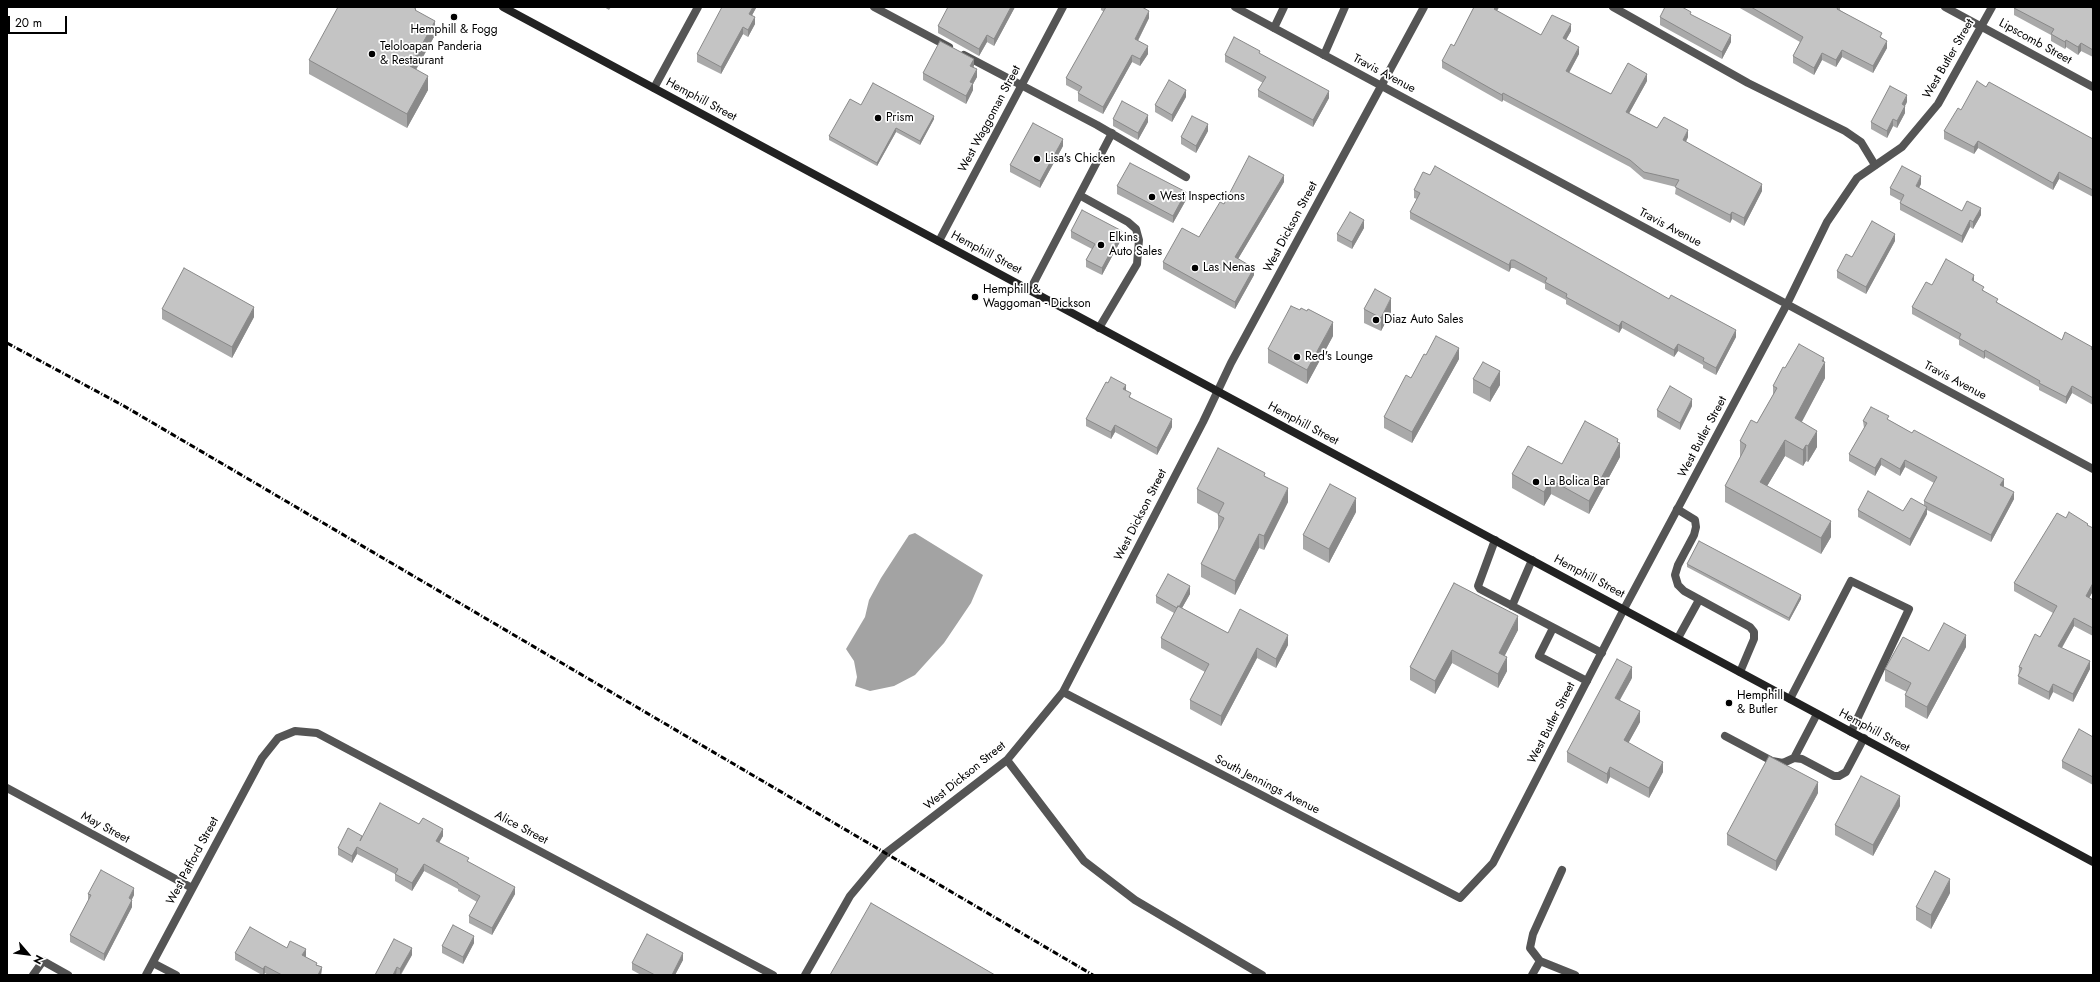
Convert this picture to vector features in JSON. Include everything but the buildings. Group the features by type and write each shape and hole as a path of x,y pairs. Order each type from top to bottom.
{"main road":[{"name":"Hemphill Street","path":"503,7 2093,862"}],"street":[{"path":"654,88 698,7"},
{"path":"874,7 1112,133 1186,177"},
{"name":"West Waggoman Street","path":"939,241 1063,7"},
{"name":"Travis Avenue","path":"1235,7 2093,469"},
{"path":"1274,28 1284,7"},
{"path":"1324,55 1345,7"},
{"name":"West Dickson Street","path":"805,975 850,896 886,853 1007,760 1063,692 1231,363 1424,7"},
{"path":"1613,7 1748,83 1845,131 1861,142 1875,165"},
{"name":"Lipscomb Street","path":"1945,7 2093,87"},
{"name":"West Butler Street","path":"1460,898 1493,863 1624,609 1787,304 1827,222 1857,178 1902,147 1938,104 1992,7"},
{"path":"1030,290 1081,196 1112,133"},
{"path":"1081,196 1128,222 1136,229 1139,240 1137,264 1099,328"},
{"path":"1677,509 1695,520 1696,526 1694,535 1678,565 1675,575 1678,585 1684,591 1699,600 1750,627 1754,632 1754,639 1740,672"},
{"path":"1495,540 1478,586 1480,589 1602,653"},
{"path":"1512,606 1532,560"},
{"path":"1790,699 1851,581 1909,609 1851,732"},
{"path":"1678,638 1699,600"},
{"path":"1553,628 1539,656 1587,680"},
{"name":"South Jennings Avenue","path":"1063,692 1460,898"},
{"path":"1794,758 1817,714"},
{"name":"Alice Street","path":"262,758 278,738 295,731 317,733 773,975"},
{"path":"1725,736 1772,761 1783,763 1794,758 1802,759 1834,776 1840,776 1846,772 1864,738"},
{"name":"West Pafford Street","path":"146,975 262,758"},
{"path":"1007,760 1084,861 1135,900 1262,975"},
{"name":"May Street","path":"7,788 192,888"},
{"path":"1562,870 1533,934 1530,948 1540,961 1575,975"},
{"path":"33,975 42,961 68,975"},
{"path":"1532,975 1540,961"},
{"path":"152,963 176,975"}],"shaded area":[{"path":"915,533 983,575 971,603 944,643 915,675 894,686 870,691 855,686 857,677 854,661 846,649 865,617 869,600 881,578 909,535"}],"railway":[{"path":"7,343 124,406 1093,975"}],"place":[{"name":"Hemphill & Fogg","path":"454,17"},
{"name":"Teloloapan Panderia & Restaurant","path":"372,54"},
{"name":"Prism","path":"878,118"},
{"name":"Lisa's Chicken","path":"1037,159"},
{"name":"West Inspections","path":"1152,197"},
{"name":"Elkins Auto Sales","path":"1101,245"},
{"name":"Las Nenas","path":"1195,268"},
{"name":"Hemphill & Waggoman - Dickson","path":"975,297"},
{"name":"Diaz Auto Sales","path":"1376,320"},
{"name":"Red's Lounge","path":"1297,357"},
{"name":"La Bolica Bar","path":"1536,482"},
{"name":"Hemphill & Butler","path":"1729,703"}]}
